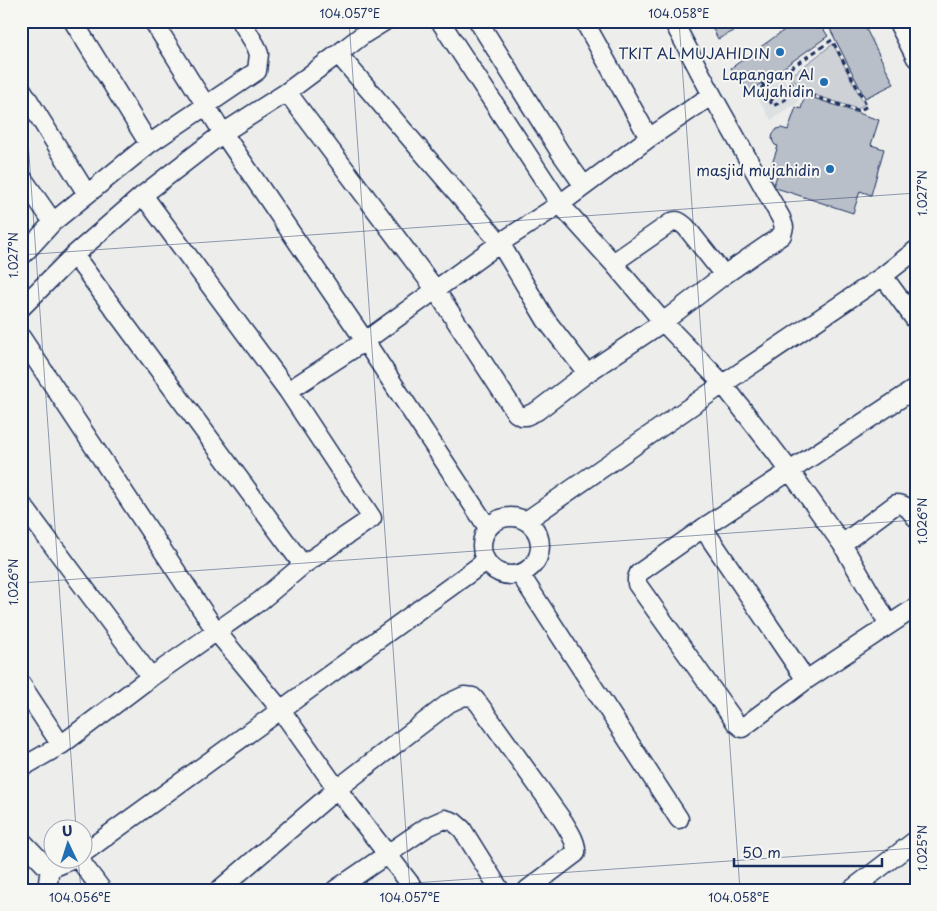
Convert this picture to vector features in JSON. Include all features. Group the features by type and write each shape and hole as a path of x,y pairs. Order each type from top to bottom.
{"street":[{"path":"73,21 149,144"},
{"path":"154,21 223,133 365,341 488,528"},
{"path":"21,257 53,222 149,144 257,71 259,54 241,21"},
{"path":"21,308 74,255 143,195 223,133 287,92 338,54 360,27 384,21"},
{"path":"440,21 560,204 663,322 723,384 790,471 842,544 889,624"},
{"path":"478,21 560,152 584,186"},
{"path":"584,21 649,138"},
{"path":"287,92 435,289 516,413 526,416 537,411 587,373 663,322 724,275 782,235 784,227 781,218 673,21"},
{"path":"897,21 916,58"},
{"path":"338,54 500,243 546,320 587,373"},
{"path":"21,88 87,194"},
{"path":"288,391 365,341 435,289 560,204 649,138 712,95"},
{"path":"21,176 53,222"},
{"path":"21,768 61,745 151,677 260,601 303,565 372,518 288,391 143,195"},
{"path":"613,263 676,220 686,227 724,275"},
{"path":"526,521 883,276 916,250"},
{"path":"74,255 303,565"},
{"path":"883,276 916,321"},
{"path":"21,337 216,631 281,710 337,788 415,890"},
{"path":"916,388 703,528 638,573 637,578 637,584 742,728 806,680 916,607"},
{"path":"21,503 151,677"},
{"path":"842,544 896,504 905,505 916,518"},
{"path":"506,518 519,518 535,528 540,538 541,550 537,560 530,569 512,576 504,575 490,567 483,556 482,544 488,528 499,520 506,518"},
{"path":"703,528 806,680"},
{"path":"92,847 486,561"},
{"path":"520,574 679,819"},
{"path":"21,684 61,745"},
{"path":"219,890 337,788 449,703 464,696 472,697 479,704 563,821 573,838 576,853 527,890"},
{"path":"336,890 427,827 446,819 462,828 500,890"},
{"path":"21,840 42,862"},
{"path":"851,890 916,840"},
{"path":"47,890 50,868"},
{"path":"85,868 102,890"}],"path":[{"path":"753,94 763,84 785,72 832,40 866,106 859,111 797,91 785,72"},
{"path":"763,84 773,106 788,98 786,94"},
{"path":"770,101 784,92 786,94 796,89"}],"shaded area":[{"name":"Lapangan Al Mujahidin","path":"833,44 864,104 858,109 800,90 792,75"},
{"path":"783,77 799,102 771,120 756,96"}],"building":[{"path":"709,21 754,21 718,39"},
{"name":"TKIT AL MUJAHIDIN","path":"797,21 818,21 828,36 749,92 731,68"},
{"path":"826,21 862,21 894,84 865,98"},
{"path":"805,95 879,120 871,145 884,149 871,195 860,191 853,213 773,187 779,170 771,167 778,146 773,142 773,134 777,129 788,130 796,107 801,109"}],"place":[{"name":"TKIT AL MUJAHIDIN","path":"780,52"},
{"name":"Lapangan Al Mujahidin","path":"824,82"},
{"name":"masjid mujahidin","path":"830,169"}]}
